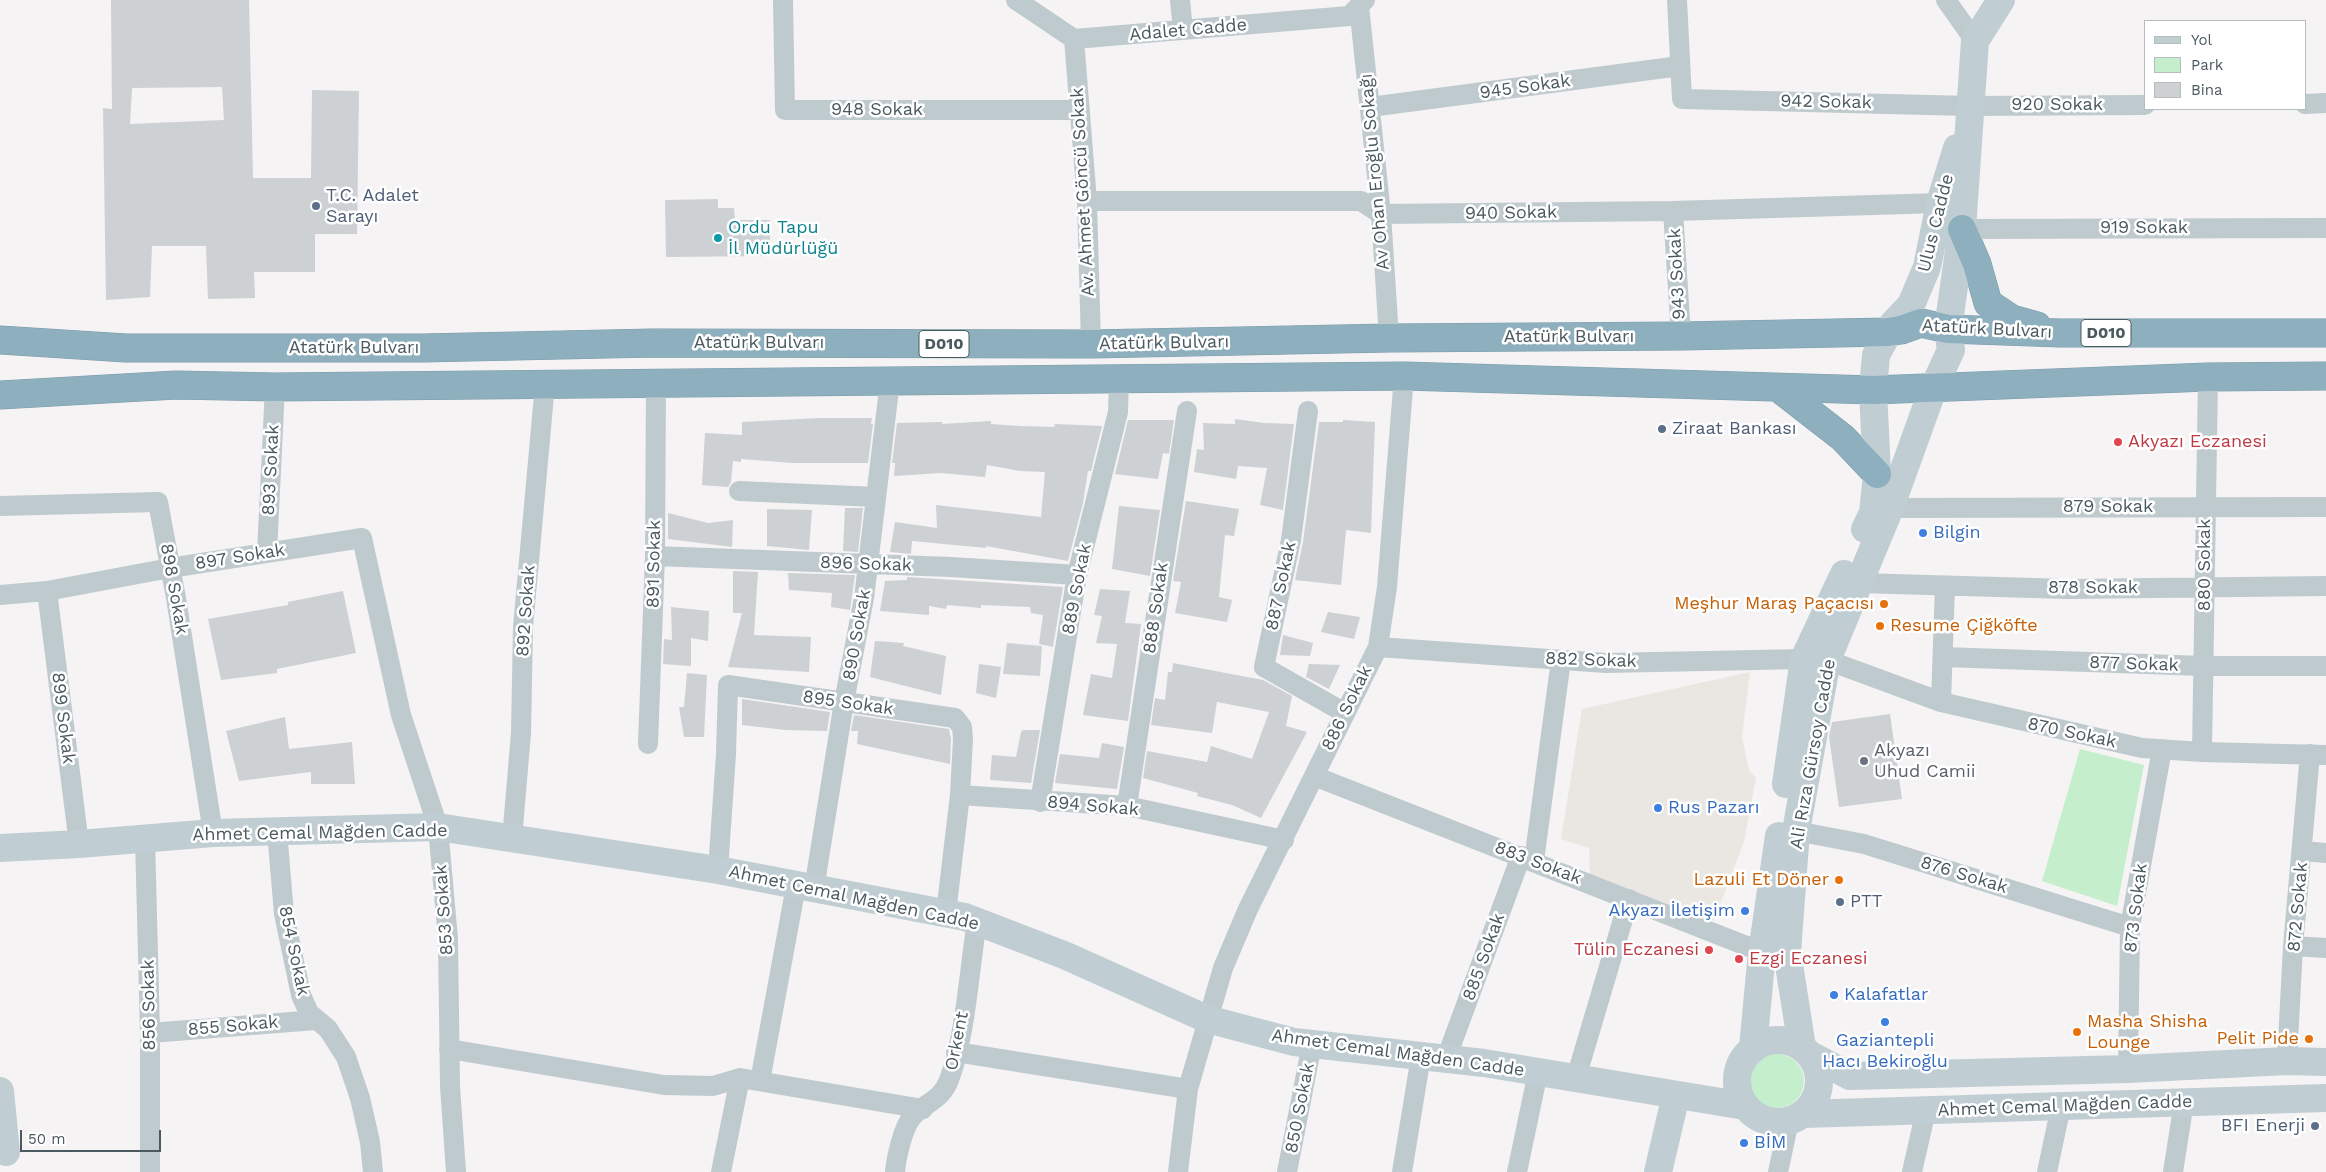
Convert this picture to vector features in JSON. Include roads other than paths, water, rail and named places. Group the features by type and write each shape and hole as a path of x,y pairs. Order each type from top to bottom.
{"highway":[{"path":"1962,229 1977,264 1988,303 2012,319 2060,333"},
{"name":"Atatürk Bulvarı","path":"0,340 126,348 423,348 652,343 1090,344 1389,338 1888,332 1921,323 1948,329 2060,333 2326,333"},
{"name":"Atatürk Bulvarı","path":"0,395 176,385 274,387 1404,376 1780,389 1873,390 2208,377 2326,376"},
{"path":"1780,389 1844,438 1877,474"}],"main road":[{"name":"Ulus Cadde","path":"1933,389 1951,350 1948,329 1962,229 1975,41 2001,0"},
{"name":"Ulus Cadde","path":"1873,390 1876,355 1888,332 1911,305 1927,267 1940,203 1970,106"},
{"name":"Ali Rıza Gürsoy Cadde","path":"1807,1052 1787,952 1796,831 1816,660 1859,583 1890,508 1933,389"},
{"name":"Ali Rıza Gürsoy Cadde","path":"1753,1048 1762,952 1816,660 1873,513 1877,474 1873,390"},
{"name":"Ahmet Cemal Mağden Cadde","path":"0,848 79,844 213,833 438,827 718,870 946,913 976,922 1064,955 1207,1020 1294,1042 1434,1057 1745,1106"},
{"path":"1778,1040 1790,1041 1807,1052 1818,1068 1820,1080 1818,1094 1812,1105 1796,1118 1776,1123 1754,1115 1745,1106 1739,1095 1736,1082 1738,1069 1744,1057 1753,1048 1765,1042 1778,1040"},
{"name":"Ahmet Cemal Mağden Cadde","path":"1807,1052 1850,1076 2128,1069 2287,1061 2326,1062"},
{"path":"0,1090 4,1157"},
{"path":"1658,1172 1676,1095"},
{"name":"Ahmet Cemal Mağden Cadde","path":"1796,1118 1926,1110 2326,1098"}],"street":[{"name":"948 Sokak","path":"783,0 785,110 1080,110"},
{"path":"1016,0 1074,39"},
{"path":"1180,0 1183,30"},
{"path":"1677,0 1680,66"},
{"path":"1946,0 1975,41"},
{"name":"Adalet Cadde","path":"1074,39 1349,16 1362,3"},
{"name":"Av Ohan Eroğlu Sokağı","path":"1362,3 1381,214 1389,338"},
{"name":"Av. Ahmet Göncü Sokak","path":"1074,39 1087,201 1090,344"},
{"name":"942 Sokak","path":"1680,66 1682,99 1970,106"},
{"name":"945 Sokak","path":"1370,107 1680,66"},
{"name":"920 Sokak","path":"1970,106 2144,104"},
{"path":"2306,104 2326,104"},
{"name":"940 Sokak","path":"1087,201 1361,202 1381,214 1673,211 1940,203"},
{"name":"943 Sokak","path":"1673,211 1680,336"},
{"name":"919 Sokak","path":"1962,229 2326,228"},
{"name":"886 Sokak","path":"1178,1172 1188,1088 1223,968 1244,917 1378,648 1388,587 1404,376"},
{"name":"880 Sokak","path":"2202,752 2208,377"},
{"name":"889 Sokak","path":"1040,802 1077,575 1118,412 1119,378"},
{"name":"890 Sokak","path":"805,887 864,598 890,381"},
{"name":"891 Sokak","path":"648,744 655,556 656,383"},
{"name":"892 Sokak","path":"512,839 521,733 524,627 545,384"},
{"name":"893 Sokak","path":"267,553 274,387"},
{"name":"888 Sokak","path":"1127,806 1187,411"},
{"name":"887 Sokak","path":"1308,411 1291,540 1264,667 1345,713"},
{"path":"739,491 876,497"},
{"name":"898 Sokak","path":"0,506 158,502 213,833"},
{"name":"879 Sokak","path":"1890,508 2326,507"},
{"name":"897 Sokak","path":"0,595 47,591 170,568 362,538"},
{"name":"853 Sokak","path":"362,538 401,714 438,827 448,939 449,1049 456,1172"},
{"name":"896 Sokak","path":"655,556 950,567 1077,575"},
{"name":"878 Sokak","path":"1859,583 2067,589 2326,586"},
{"path":"1941,702 1945,586"},
{"name":"899 Sokak","path":"47,591 79,844"},
{"name":"882 Sokak","path":"1378,648 1606,663 1816,660"},
{"name":"877 Sokak","path":"1943,657 2204,666 2326,666"},
{"name":"885 Sokak","path":"1402,1172 1434,1057 1528,859 1561,660"},
{"name":"870 Sokak","path":"1816,660 1941,702 2142,748 2202,752 2318,755"},
{"name":"895 Sokak","path":"718,870 726,754 728,685 955,718 962,727 960,795 946,913"},
{"name":"873 Sokak","path":"2128,1069 2130,927 2162,749"},
{"name":"872 Sokak","path":"2287,1061 2293,946 2303,852 2318,755"},
{"name":"883 Sokak","path":"1314,776 1762,952"},
{"name":"894 Sokak","path":"960,795 1040,802 1127,806 1284,840"},
{"name":"854 Sokak","path":"277,831 286,923 301,995 309,1013 328,1029 346,1057 360,1098 370,1142 373,1172"},
{"name":"876 Sokak","path":"1796,831 1864,844 2130,927"},
{"name":"856 Sokak","path":"144,838 150,1032 150,1172"},
{"path":"2303,852 2326,853"},
{"path":"760,1081 805,887"},
{"path":"1576,1078 1629,899"},
{"name":"Orkent","path":"895,1172 902,1139 911,1118 935,1101 948,1082 956,1052 976,922"},
{"path":"2293,946 2326,948"},
{"name":"855 Sokak","path":"150,1032 316,1020"},
{"name":"850 Sokak","path":"1287,1172 1312,1044"},
{"path":"449,1049 664,1085 712,1086 740,1078 924,1109"},
{"path":"956,1052 1188,1088"},
{"path":"1517,1172 1538,1072"},
{"path":"721,1172 740,1078"},
{"path":"2173,1172 2184,1102"},
{"path":"2047,1172 2061,1106"},
{"path":"1912,1172 1926,1110"},
{"path":"1778,1172 1796,1118"}],"place":[{"name":"T.C. Adalet Sarayı","path":"316,206"},
{"name":"Ordu Tapu İl Müdürlüğü","path":"718,238"},
{"name":"Ziraat Bankası","path":"1662,429"},
{"name":"Akyazı Eczanesi","path":"2118,442"},
{"name":"Bilgin","path":"1923,533"},
{"name":"Meşhur Maraş Paçacısı","path":"1884,604"},
{"name":"Resume Çiğköfte","path":"1880,626"},
{"name":"Akyazı Uhud Camii","path":"1864,761"},
{"name":"Rus Pazarı","path":"1658,808"},
{"name":"Lazuli Et Döner","path":"1839,880"},
{"name":"PTT","path":"1840,902"},
{"name":"Akyazı İletişim","path":"1745,911"},
{"name":"Tülin Eczanesi","path":"1709,950"},
{"name":"Ezgi Eczanesi","path":"1739,959"},
{"name":"Kalafatlar","path":"1834,995"},
{"name":"Gaziantepli Hacı Bekiroğlu","path":"1885,1022"},
{"name":"Masha Shisha Lounge","path":"2077,1032"},
{"name":"Pelit Pide","path":"2309,1039"},
{"name":"BFI Enerji","path":"2315,1126"},
{"name":"BİM","path":"1744,1143"}]}
